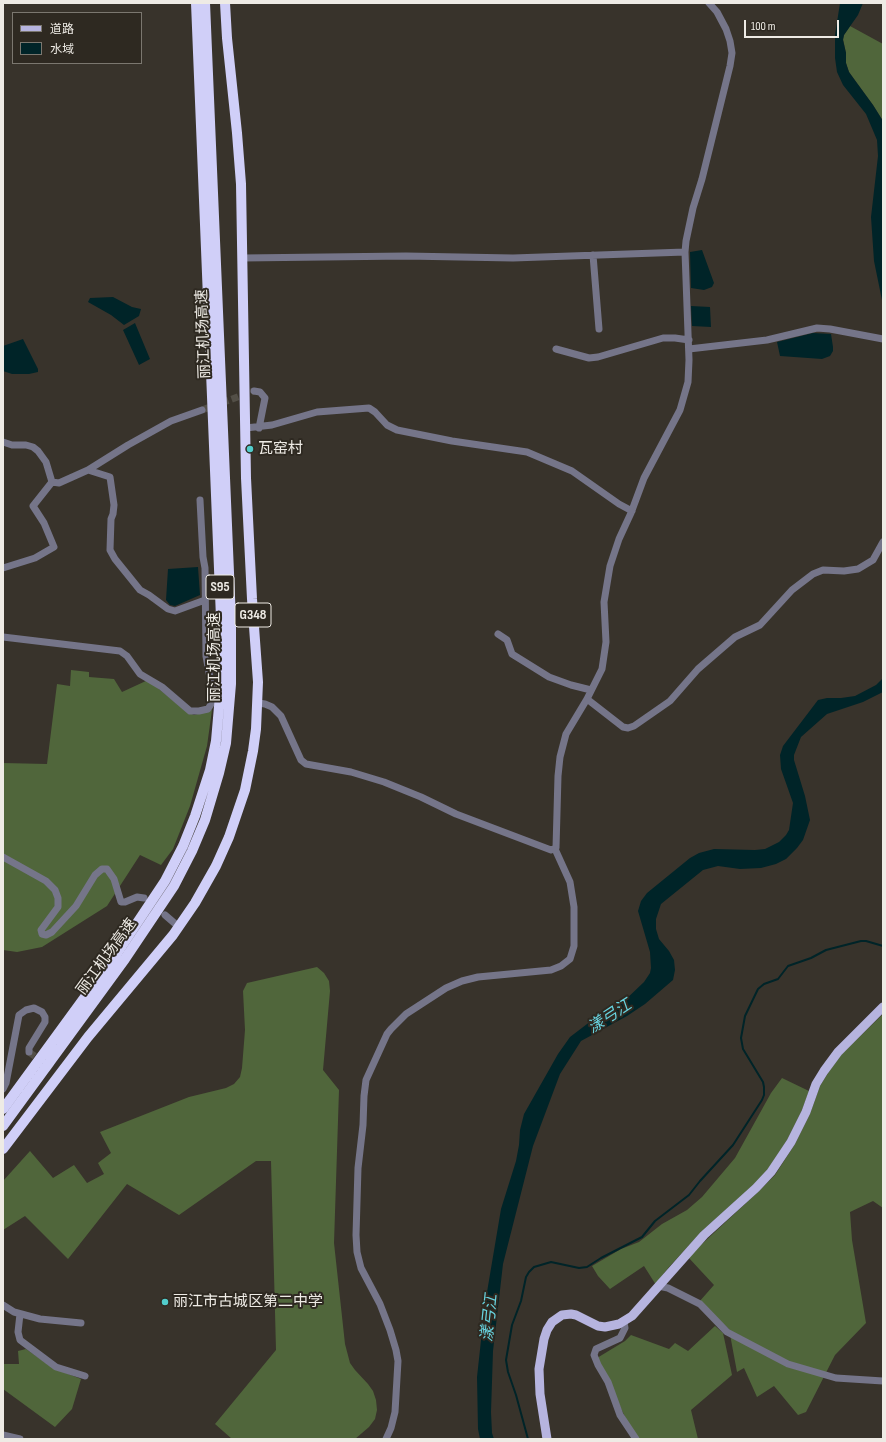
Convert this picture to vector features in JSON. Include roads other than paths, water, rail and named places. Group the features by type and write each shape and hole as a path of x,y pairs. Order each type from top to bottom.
{"highway":[{"name":"丽江机场高速","path":"3,1109 117,953 165,881 183,846 195,816 210,770 216,741 221,684 221,618 196,3"},
{"name":"丽江机场高速","path":"3,1126 125,958 174,886 192,851 205,820 226,743 231,684 231,620 205,3"},
{"name":"G348","path":"3,1149 57,1072 179,927 209,879 223,852 235,822 245,790 253,751 258,703 249,546 243,258 239,160 225,3"}],"main road":[{"path":"547,1439 540,1394 540,1359 544,1339 555,1319 567,1314 576,1315 602,1327 614,1326 624,1322 632,1316 704,1235 756,1188 771,1172 791,1142 806,1112 816,1084 824,1071 838,1052 883,1007"}],"street":[{"path":"386,1439 391,1428 395,1412 398,1361 385,1317 361,1268 356,1239 358,1168 366,1080 391,1028 406,1014 446,988 462,981 478,977 551,970 561,966 570,958 574,946 574,907 570,882 555,849 560,757 566,734 587,699 602,669 606,634 604,602 608,573 619,539 632,511 644,478 680,410 689,371 685,252 693,208 732,59 728,35 717,12 709,3"},
{"path":"243,258 406,256 514,258 685,252"},
{"path":"593,255 599,329"},
{"path":"689,349 762,341 817,328 883,339"},
{"path":"556,349 589,358 598,357 663,338 689,340"},
{"path":"254,391 260,392 265,398 259,428"},
{"path":"246,428 259,428 316,412 369,408 375,412 387,425 397,430 452,441 527,452 572,471 619,504 632,511"},
{"path":"52,482 59,483 88,470 161,427 181,417 202,410"},
{"path":"3,442 12,445 26,445 33,447 46,462 52,482"},
{"path":"88,470 110,476 114,505 111,519 110,550 115,559 140,590 149,594 168,609 175,611 205,600"},
{"path":"3,568 35,558 54,547 44,523 33,506 52,482"},
{"path":"3,637 120,651 127,656 140,674 162,687 190,711 208,709 214,698 206,656 200,500"},
{"path":"587,699 623,727 628,728 634,726 673,698 698,669 735,637 760,625 792,590 813,574 823,570 844,571 858,569 873,560 883,542"},
{"path":"498,634 507,640 512,654 549,677 591,690"},
{"path":"258,703 272,707 281,716 301,760 306,764 351,772 384,782 456,814 550,850 555,849"},
{"path":"3,857 46,881 55,890 58,898 58,908 41,930 42,934 46,935 52,932 76,906 95,876 102,869 106,869 112,874 121,902 137,897 144,898"},
{"path":"165,915 179,927"},
{"path":"3,1089 6,1083 19,1015 26,1010 34,1008 42,1012 45,1022 29,1048 29,1052"},
{"path":"658,1286 668,1288 700,1304 727,1332 788,1364 836,1378 883,1381"},
{"path":"3,1305 9,1310 40,1319 81,1323"},
{"path":"20,1314 18,1332 20,1340 56,1367 85,1376"},
{"path":"624,1322 625,1328 620,1338 596,1349 594,1355 608,1382 620,1415 636,1439"},
{"path":"3,1435 20,1439"}],"water":[{"path":"840,3 863,3 858,15 844,35 843,40 846,53 846,63 849,72 883,121 883,305 874,261 871,217 878,156 877,140 866,114 843,85 837,72 835,58 835,35"},
{"path":"702,250 714,283 712,287 704,290 691,288 690,252"},
{"path":"113,297 132,307 141,309 139,316 124,325 111,315 88,302 90,298"},
{"path":"691,306 710,307 711,327 692,326"},
{"path":"135,323 150,359 139,365 123,330"},
{"path":"813,333 831,334 833,351 830,356 822,359 780,356 777,342"},
{"path":"23,339 38,369 38,372 29,374 12,374 3,371 3,346"},
{"path":"198,567 200,595 175,606 170,605 166,600 168,569"},
{"name":"漾弓江","path":"883,678 883,692 863,702 827,714 801,737 794,755 794,760 805,796 810,820 803,840 797,848 786,859 776,864 761,868 740,869 718,866 703,870 661,904 656,919 656,929 659,939 674,960 675,970 673,980 645,1004 627,1016 581,1041 560,1074 533,1146 503,1264 493,1351 491,1412 492,1433 494,1439 480,1439 478,1429 477,1377 485,1304 501,1209 516,1161 520,1130 524,1114 558,1054 570,1037 591,1021 622,1003 644,982 650,973 650,952 638,911 641,901 647,893 690,858 699,853 714,849 765,849 779,842 789,830 793,803 781,769 780,755 783,746 818,700 855,696 876,685"}],"waterway":[{"path":"528,1439 508,1372 506,1360 512,1325 521,1301 526,1277 529,1272 534,1267 551,1262 579,1268 587,1267 642,1237 655,1221 689,1195 733,1145 764,1095 763,1082 743,1049 741,1038 745,1016 758,989 764,984 778,979 788,966 811,958 826,950 861,941 883,946"}],"tunnel":[{"path":"202,410 254,391"},
{"path":"29,1052 54,1070"}],"place":[{"name":"瓦窑村","path":"250,449"},
{"name":"丽江市古城区第二中学","path":"165,1302"}]}
